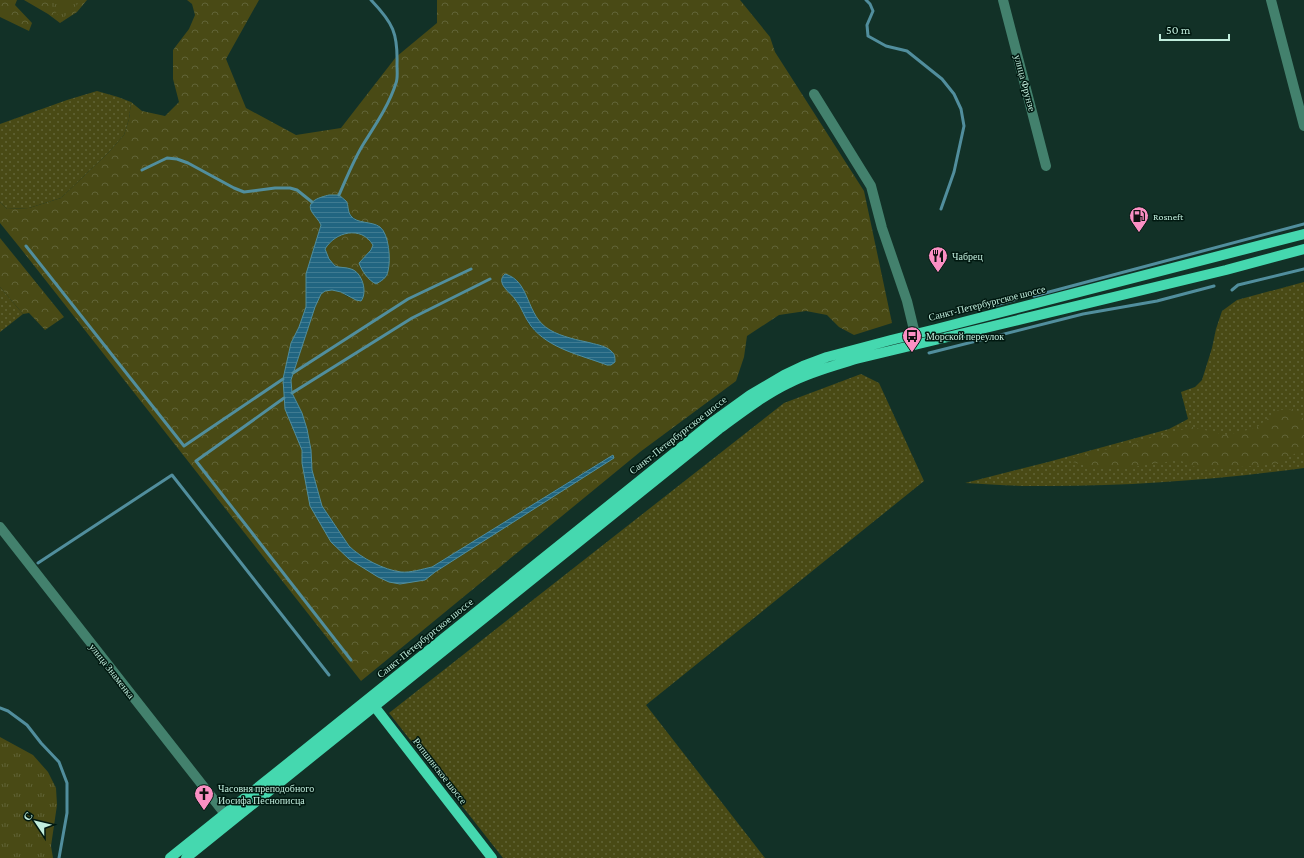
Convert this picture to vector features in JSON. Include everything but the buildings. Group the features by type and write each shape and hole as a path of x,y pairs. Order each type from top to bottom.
{"main road":[{"name":"Санкт-Петербургское шоссе","path":"186,858 371,703 714,421 750,395 784,374 821,360 915,334 1304,234"},
{"name":"Санкт-Петербургское шоссе","path":"170,858 225,814 371,703 719,429 756,402 788,383 809,374 856,359 1304,250"},
{"name":"Ропшинское шоссе","path":"371,703 492,858"}],"street":[{"name":"улица Фрунзе","path":"1003,0 1046,166"},
{"path":"1271,0 1304,126"},
{"path":"814,94 871,186 884,235 907,301 915,334"},
{"name":"улица Знаменка","path":"0,527 225,814"}],"green space":[{"path":"0,0 17,0 15,5 32,23 29,31 0,17"},
{"path":"24,0 87,0 77,12 60,23"},
{"path":"48,0 82,0 61,20"},
{"path":"187,0 259,0 226,59 246,108 296,135 341,128 396,57 437,23 437,0 740,0 770,37 775,52 864,191 892,323 854,335 839,327 827,315 806,311 779,315 747,336 744,357 736,381 640,452 361,681 0,223 0,202 7,209 29,208 61,198 108,153 124,135 129,119 131,102 142,111 165,116 179,102 173,79 173,50 189,29 195,15 192,4","holes":["346,202 350,214 357,220 378,225 389,247 389,254 364,257 371,250 373,245 368,239 355,233 349,233 335,238 325,249 331,261 335,265 342,268 348,297 341,292 332,290 325,291 321,294 315,307 291,380 292,393 302,413 307,429 311,450 312,470 322,506 349,546 373,563 394,571 409,572 432,567 612,455 425,580 378,577 331,542 323,526 306,482 302,463 302,450 285,409 283,379 291,343 299,327 306,307 306,274 321,225 318,218 311,211","511,276 524,290 536,318 542,324 566,337 603,346 611,365 607,365 557,346 539,335 529,324 515,298 504,287"]},
{"path":"97,91 131,102 129,119 124,135 108,153 61,198 29,208 7,209 0,202 0,124"},
{"path":"0,238 64,317 45,330 29,313 23,314 0,287"},
{"path":"1304,282 1304,468 1236,476 1134,484 1032,486 965,483 1169,429 1188,419 1181,392 1195,387 1202,380 1222,311 1237,300"},
{"path":"0,287 23,314 0,332"},
{"path":"861,374 879,383 924,481 646,705 765,858 503,858 389,713 784,403"},
{"path":"1298,409 1304,421 1304,448 1278,464 1202,470 1179,460 1119,469 1093,468 1066,460 1192,427 1226,435 1256,428 1278,410"},
{"path":"0,737 33,755 48,772 56,788 57,805 51,846 53,858 0,858"}],"water":[{"path":"329,195 339,195 346,201 348,210 354,219 380,227 383,230 387,241 389,254 389,266 386,276 376,284 370,280 359,263 371,250 373,245 368,239 362,235 348,233 335,238 329,243 325,249 329,259 335,266 351,269 358,274 363,283 363,297 361,301 356,300 341,292 332,290 325,291 321,294 315,307 291,380 292,393 302,413 307,429 311,450 312,470 322,506 349,546 373,563 394,571 409,572 432,567 613,455 614,458 435,572 425,580 400,584 389,582 349,559 331,542 310,506 302,463 302,450 285,409 283,379 291,343 299,327 306,307 306,274 321,225 310,208 312,202"},
{"path":"505,274 513,278 519,284 536,316 542,324 560,335 607,348 614,354 615,362 611,365 607,365 576,354 556,346 538,334 529,323 513,296 502,284 502,277"}],"waterway":[{"path":"339,195 357,155 386,107 397,79 397,54 393,29 384,15 371,0"},
{"path":"866,0 870,4 873,11 867,25 868,36 886,46 907,51 942,79 954,94 961,109 964,126 954,172 941,209"},
{"path":"142,170 167,158 177,159 188,163 244,192 275,188 290,188 297,190 312,202"},
{"path":"1034,296 1304,224"},
{"path":"26,246 184,446 283,379"},
{"path":"293,373 408,299 471,269"},
{"path":"1232,290 1238,285 1304,269"},
{"path":"292,393 412,318 490,279"},
{"path":"929,353 1083,314 1157,301 1214,286"},
{"path":"989,307 1017,299"},
{"path":"284,398 196,461 351,660"},
{"path":"38,563 172,475 329,675"},
{"path":"0,708 8,711 27,725 59,762 67,783 67,813 59,858"}],"place":[{"name":"Rosneft","path":"1139,233"},
{"name":"Чабрец","path":"938,273"},
{"name":"Морской переулок","path":"912,353"},
{"name":"Часовня преподобного Иосифа Песнописца","path":"204,811"}]}
